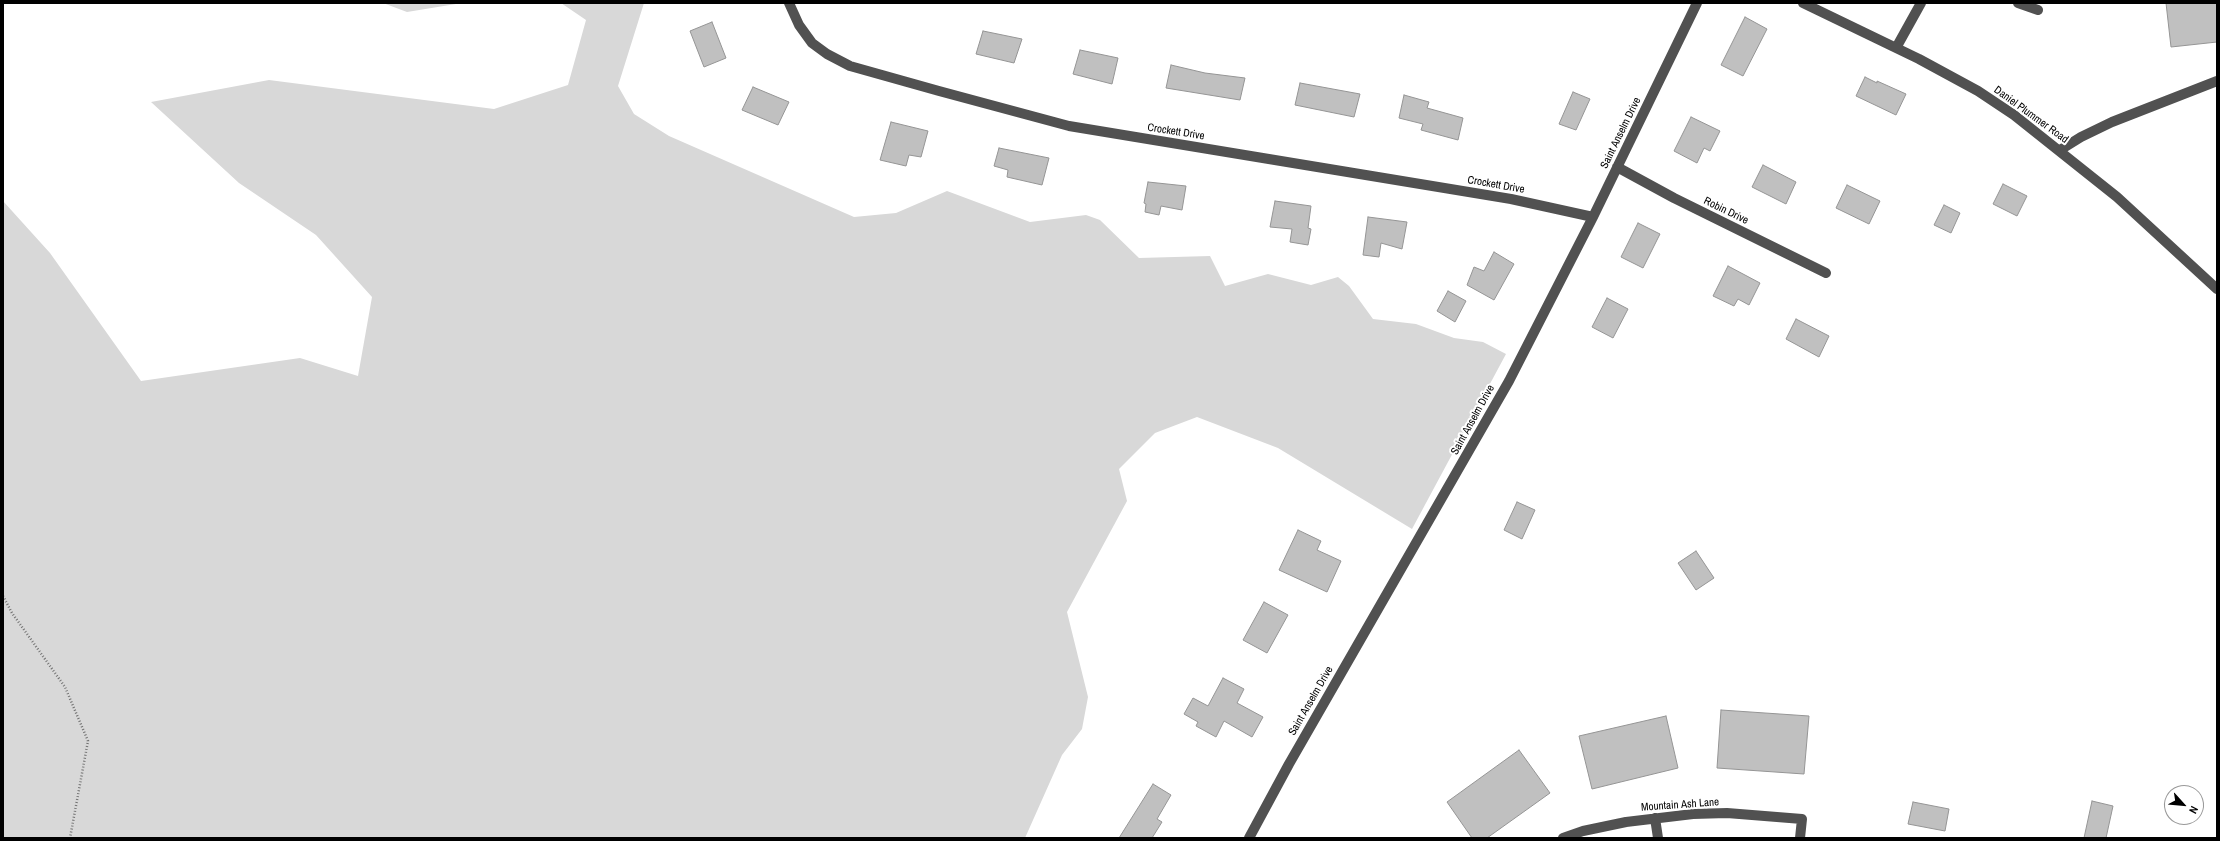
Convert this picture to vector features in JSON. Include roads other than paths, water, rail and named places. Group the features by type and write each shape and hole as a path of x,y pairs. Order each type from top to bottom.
{"street":[{"name":"Crockett Drive","path":"789,3 799,25 812,43 838,61 887,77 1069,126 1511,199 1593,217"},
{"name":"Saint Anselm Drive","path":"1249,838 1289,764 1486,422 1593,217 1698,3"},
{"name":"Daniel Plummer Road","path":"1803,3 1896,48 1978,91 2014,115 2060,150 2117,197 2217,289"},
{"path":"1896,48 1921,3"},
{"path":"2018,3 2038,10"},
{"path":"2060,150 2081,137 2112,122 2217,81"},
{"name":"Robin Drive","path":"1617,167 1674,198 1826,273"},
{"name":"Mountain Ash Lane","path":"1563,838 1583,831 1655,818 1694,814 1727,813 1802,819 1800,838"},
{"path":"1655,818 1658,838"}]}
